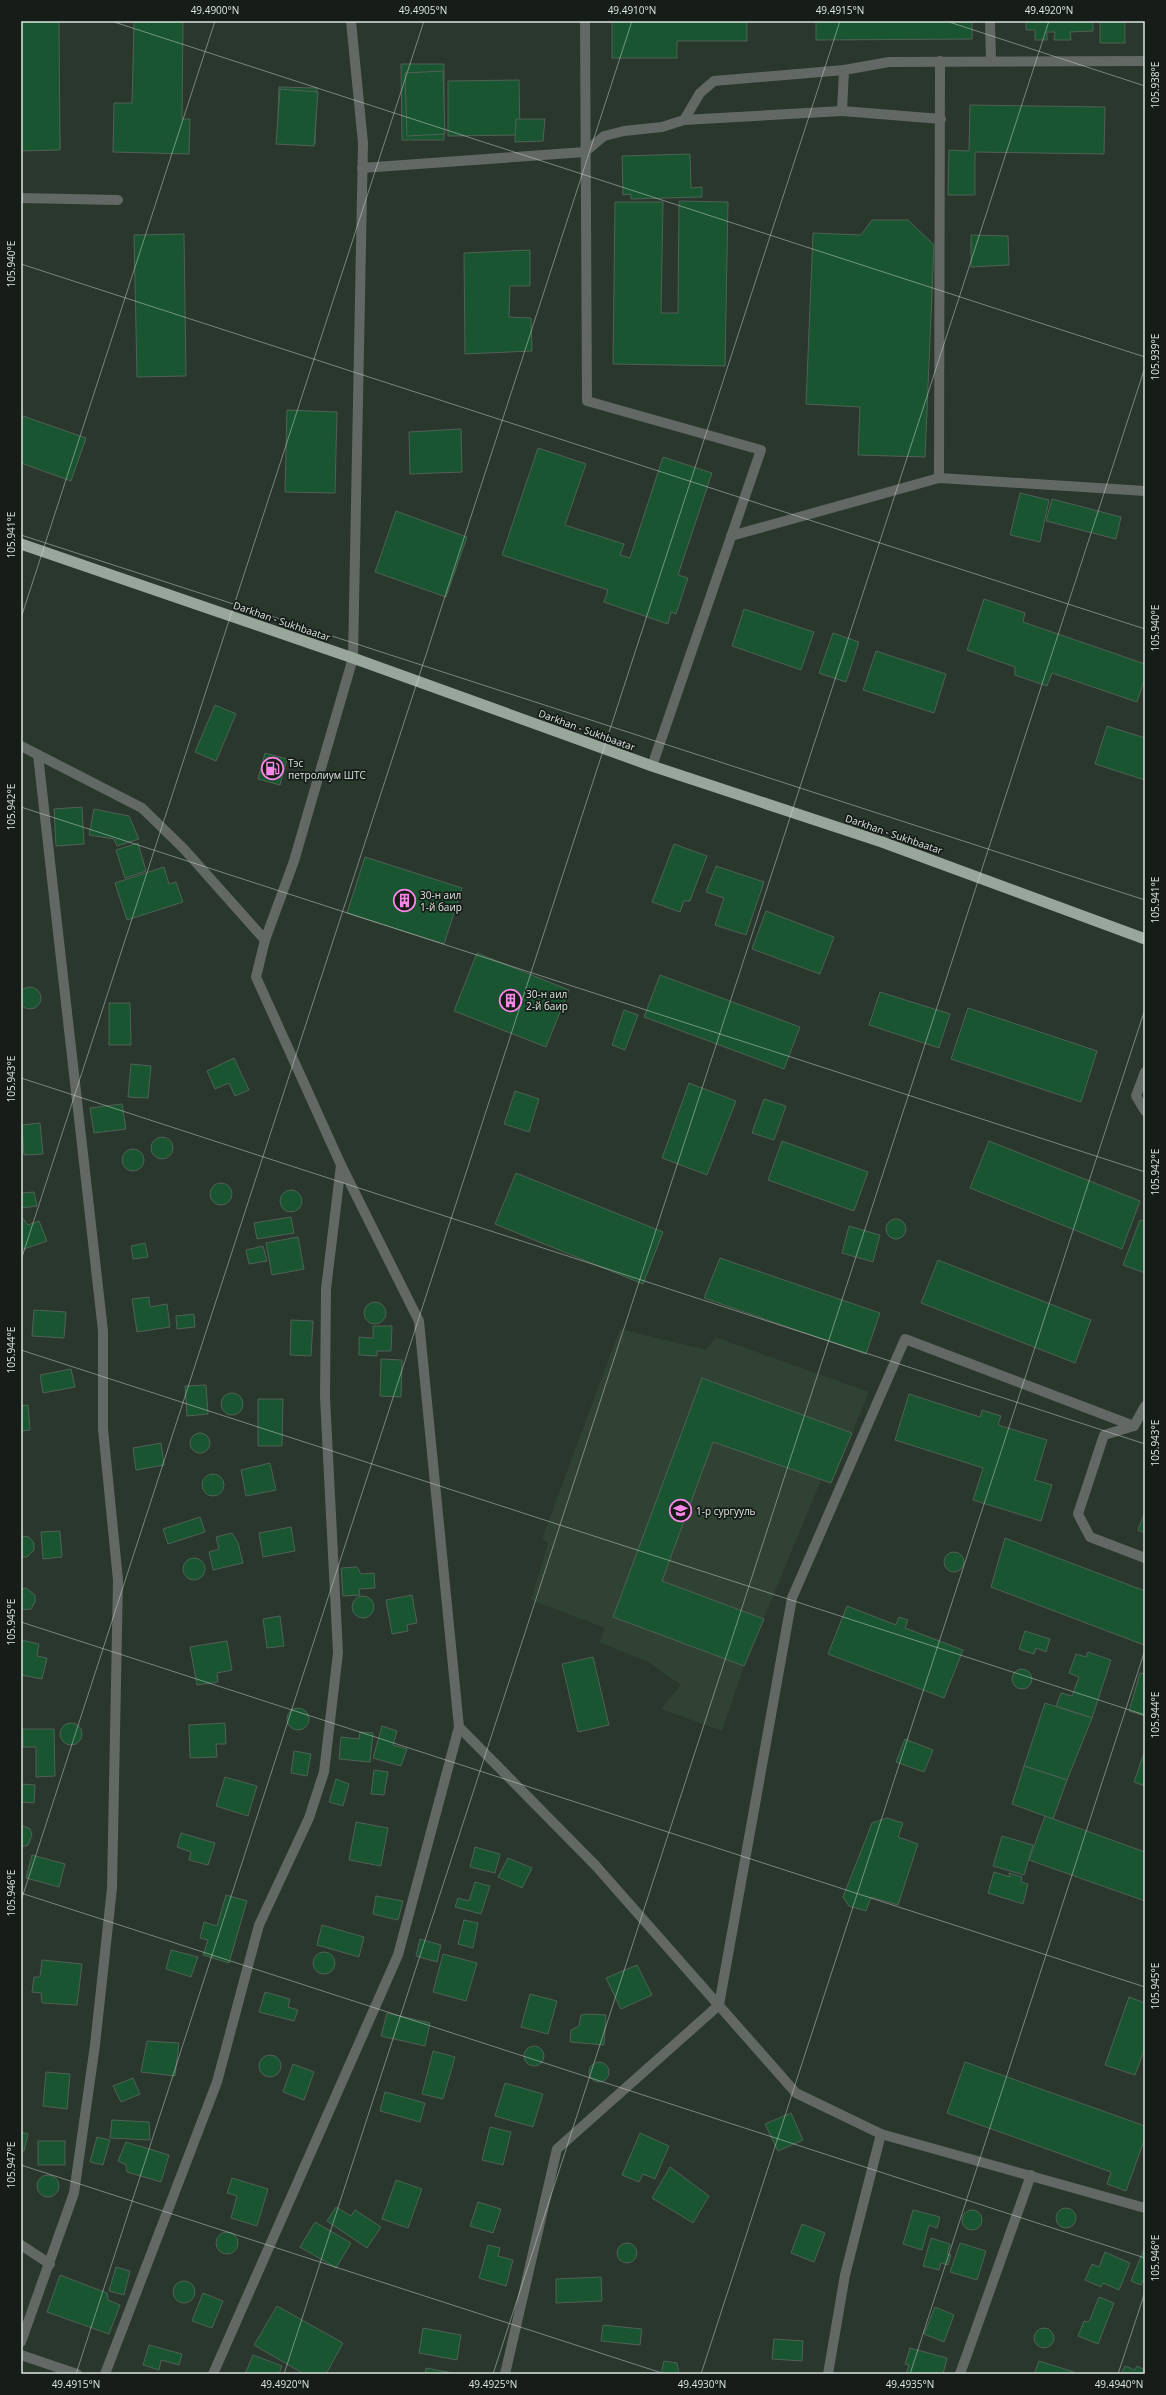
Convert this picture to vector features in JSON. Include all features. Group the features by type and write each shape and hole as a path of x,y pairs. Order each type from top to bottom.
{"highway":[{"name":"Darkhan - Sukhbaatar","path":"21,544 353,658 652,766 882,842 1145,939"}],"street":[{"path":"213,2374 398,1955 459,1727 419,1321 341,1165 256,977 265,940 294,861 353,658 363,143 351,21"},
{"path":"585,21 587,401 761,450 652,766"},
{"path":"990,21 991,61"},
{"path":"939,478 940,61"},
{"path":"684,120 700,93 714,81 844,70 889,62 1145,61"},
{"path":"842,111 844,70"},
{"path":"362,168 585,152 604,136 624,131 662,127 684,120 842,111 941,119"},
{"path":"21,198 118,200"},
{"path":"731,536 939,478 1145,491"},
{"path":"21,746 142,808 184,850 265,940"},
{"path":"21,2342 74,2193 95,2045 112,1888 118,1580 103,1429 102,1331 38,754"},
{"path":"1145,1072 1136,1096 1145,1111"},
{"path":"105,2374 217,2082 259,1925 309,1818 324,1772 338,1653 325,1397 326,1289 341,1165"},
{"path":"505,2374 557,2150 719,2005 792,1598 904,1339 1134,1426"},
{"path":"1145,1406 1134,1426 1104,1435 1078,1514 1090,1536 1145,1558"},
{"path":"459,1727 596,1866 796,2093 881,2134 1145,2208"},
{"path":"828,2374 845,2274 881,2134"},
{"path":"960,2374 1031,2175"},
{"path":"21,2245 50,2264"},
{"path":"21,2355 76,2374"}],"shaded area":[{"name":"1-р сургууль","path":"620,1329 706,1350 715,1337 869,1392 831,1483 821,1480 744,1666 722,1731 661,1709 681,1685 648,1662 599,1642 605,1628 531,1600 548,1543 542,1539"}],"building":[{"path":"21,21 57,21 60,148 21,149"},
{"path":"21,21 59,21 60,150 21,151"},
{"path":"134,21 183,21 182,119 190,119 189,154 113,152 114,103 132,103"},
{"path":"612,21 747,21 747,41 677,41 677,58 612,58"},
{"path":"816,21 972,21 972,39 816,40"},
{"path":"1026,21 1093,21 1093,31 1070,32 1071,40 1054,40 1055,32 1047,32 1047,40 1035,40 1035,30 1026,30"},
{"path":"1100,21 1125,21 1125,43 1100,43"},
{"path":"401,64 444,64 444,140 402,140"},
{"path":"443,71 445,134 407,136 405,73"},
{"path":"519,80 520,135 448,136 448,81"},
{"path":"279,87 317,88 315,144 277,142"},
{"path":"280,89 318,92 314,146 276,144"},
{"path":"970,105 1105,107 1104,154 975,152 975,195 948,195 949,150 969,151"},
{"path":"516,119 545,119 543,141 515,142"},
{"path":"690,154 691,188 702,187 702,197 631,199 631,194 623,195 622,156"},
{"path":"679,201 728,202 725,366 613,364 615,202 663,202 661,313 678,313"},
{"path":"872,220 908,220 934,245 925,457 858,455 860,407 806,404 813,233 861,235"},
{"path":"184,234 186,376 137,377 134,235"},
{"path":"971,235 1008,236 1009,265 971,267"},
{"path":"530,250 530,286 510,286 509,317 531,318 532,351 465,354 464,253"},
{"path":"287,410 337,412 335,493 285,492"},
{"path":"23,416 86,438 71,481 21,463 21,422"},
{"path":"461,429 462,472 410,474 409,432"},
{"path":"538,448 586,464 565,525 624,544 620,555 630,558 663,457 712,473 678,575 688,578 676,614 671,612 668,624 604,602 608,590 502,555"},
{"path":"1020,493 1049,500 1040,542 1010,535"},
{"path":"1052,499 1121,517 1116,539 1046,521"},
{"path":"396,511 467,537 446,597 375,572"},
{"path":"984,599 1025,613 1023,622 1145,664 1145,678 1137,702 1052,673 1047,686 1015,675 1015,667 967,650"},
{"path":"744,609 814,632 801,670 732,646"},
{"path":"833,633 859,642 846,682 819,673"},
{"path":"876,651 946,674 934,713 863,690"},
{"path":"215,705 236,714 216,761 195,752"},
{"path":"1107,726 1145,738 1145,780 1095,764"},
{"path":"265,753 287,759 280,785 258,779"},
{"path":"82,807 84,844 56,846 54,809"},
{"path":"94,809 129,816 139,839 117,846 114,839 89,835"},
{"path":"138,843 146,871 125,878 116,850"},
{"path":"674,844 707,856 690,901 684,901 680,912 652,902"},
{"name":"30-н аил 1-й баир","path":"365,857 462,888 444,944 347,913"},
{"path":"716,866 764,882 746,935 715,925 724,898 706,892"},
{"path":"164,867 169,884 176,882 183,902 127,920 115,883"},
{"path":"766,911 834,937 820,974 752,949"},
{"name":"30-н аил 2-й баир","path":"477,953 569,990 546,1047 454,1011"},
{"path":"660,975 800,1027 784,1069 644,1017"},
{"path":"30,987 38,990 41,998 38,1006 30,1009 22,1006 19,998 22,990"},
{"path":"880,992 950,1014 939,1048 869,1025"},
{"path":"109,1003 130,1003 131,1045 109,1045"},
{"path":"968,1008 1097,1051 1081,1102 951,1059"},
{"path":"624,1010 638,1015 625,1050 612,1045"},
{"path":"234,1058 249,1090 235,1096 229,1083 215,1089 207,1071"},
{"path":"131,1064 151,1066 148,1098 128,1097"},
{"path":"689,1083 736,1101 707,1175 662,1158"},
{"path":"515,1091 539,1099 529,1132 504,1124"},
{"path":"764,1099 786,1106 774,1140 752,1133"},
{"path":"122,1104 126,1129 94,1133 90,1108"},
{"path":"40,1123 43,1154 24,1155 22,1125"},
{"path":"162,1137 170,1140 173,1148 170,1156 162,1159 154,1156 151,1148 154,1140"},
{"path":"782,1141 868,1172 854,1211 768,1180"},
{"path":"989,1141 1140,1201 1122,1249 970,1188"},
{"path":"133,1149 141,1152 144,1160 141,1168 133,1171 125,1168 122,1160 125,1152"},
{"path":"516,1173 663,1232 643,1284 495,1224"},
{"path":"221,1183 229,1186 232,1194 229,1202 221,1205 213,1202 210,1194 213,1186"},
{"path":"21,1189 22,1193 34,1192 37,1206 21,1208"},
{"path":"291,1190 299,1193 302,1201 299,1209 291,1212 283,1209 280,1201 283,1193"},
{"path":"21,1216 28,1225 39,1221 47,1241 21,1250"},
{"path":"291,1217 294,1233 257,1239 254,1223"},
{"path":"896,1219 903,1222 906,1229 903,1236 896,1239 889,1236 886,1229 889,1222"},
{"path":"1140,1220 1145,1221 1145,1273 1123,1265"},
{"path":"849,1226 880,1235 873,1262 842,1253"},
{"path":"298,1237 304,1269 272,1275 266,1243"},
{"path":"145,1243 148,1257 133,1259 131,1246"},
{"path":"263,1246 267,1261 249,1264 246,1250"},
{"path":"720,1258 880,1313 866,1354 704,1298"},
{"path":"938,1260 1091,1320 1075,1363 921,1303"},
{"path":"149,1297 150,1307 167,1304 170,1327 137,1332 132,1299"},
{"path":"375,1302 383,1305 386,1313 383,1321 375,1324 367,1321 364,1313 367,1305"},
{"path":"34,1310 66,1312 64,1338 32,1336"},
{"path":"194,1314 195,1327 177,1329 176,1316"},
{"path":"291,1320 313,1321 311,1356 290,1355"},
{"path":"373,1326 392,1326 391,1351 377,1351 377,1356 359,1355 359,1337 373,1338"},
{"path":"381,1359 402,1360 401,1397 380,1396"},
{"path":"71,1369 75,1387 43,1393 40,1375"},
{"name":"1-р сургууль","path":"702,1378 852,1433 831,1483 713,1442 662,1581 764,1619 744,1666 613,1617"},
{"path":"206,1385 208,1414 187,1416 185,1386"},
{"path":"232,1393 240,1396 243,1404 240,1412 232,1415 224,1412 221,1404 224,1396"},
{"path":"909,1394 980,1417 982,1410 1001,1416 998,1425 1047,1440 1035,1480 1052,1485 1041,1521 973,1500 983,1468 895,1440"},
{"path":"258,1399 283,1399 282,1446 258,1446"},
{"path":"28,1405 30,1430 21,1431 21,1406"},
{"path":"200,1433 207,1436 210,1443 207,1450 200,1453 193,1450 190,1443 193,1436"},
{"path":"161,1443 164,1465 136,1470 133,1448"},
{"path":"270,1463 276,1490 246,1496 241,1470"},
{"path":"213,1474 221,1477 224,1485 221,1493 213,1496 205,1493 202,1485 205,1477"},
{"path":"1145,1512 1145,1533 1138,1530"},
{"path":"200,1517 205,1532 168,1544 163,1529"},
{"path":"291,1527 295,1551 263,1557 259,1533"},
{"path":"60,1531 62,1557 43,1559 41,1532"},
{"path":"232,1533 238,1543 243,1563 213,1570 209,1552 219,1549 216,1537"},
{"path":"21,1536 29,1537 34,1543 34,1550 27,1557 21,1557"},
{"path":"1005,1538 1145,1591 1144,1645 991,1587"},
{"path":"954,1552 961,1555 964,1562 961,1569 954,1572 947,1569 944,1562 947,1555"},
{"path":"194,1558 202,1561 205,1569 202,1577 194,1580 186,1577 183,1569 186,1561"},
{"path":"357,1567 361,1574 374,1573 375,1588 359,1589 360,1595 343,1596 341,1568"},
{"path":"26,1588 35,1595 35,1602 31,1609 21,1610 21,1589"},
{"path":"412,1595 417,1623 407,1625 408,1631 392,1634 386,1600"},
{"path":"363,1596 371,1599 374,1607 371,1615 363,1618 355,1615 352,1607 355,1599"},
{"path":"847,1606 896,1625 899,1617 908,1620 905,1628 963,1650 944,1698 828,1654"},
{"path":"280,1616 284,1646 267,1648 263,1619"},
{"path":"1025,1631 1050,1639 1046,1652 1036,1648 1034,1654 1019,1649"},
{"path":"22,1640 39,1644 37,1656 47,1658 42,1679 21,1675"},
{"path":"227,1641 232,1670 217,1673 218,1682 197,1685 190,1647"},
{"path":"1088,1652 1111,1660 1092,1718 1056,1706 1061,1693 1072,1696 1079,1677 1069,1673 1076,1654 1086,1657"},
{"path":"593,1657 609,1725 578,1732 562,1664"},
{"path":"1022,1669 1029,1672 1032,1679 1029,1686 1022,1689 1015,1686 1012,1679 1015,1672"},
{"path":"1140,1673 1145,1674 1145,1716 1129,1711"},
{"path":"1045,1703 1092,1718 1067,1780 1024,1766"},
{"path":"298,1708 306,1711 309,1719 306,1727 298,1730 290,1727 287,1719 290,1711"},
{"path":"71,1723 79,1726 82,1734 79,1742 71,1745 63,1742 60,1734 63,1726"},
{"path":"225,1723 226,1744 216,1744 217,1757 190,1758 189,1725"},
{"path":"382,1726 397,1731 393,1745 407,1749 401,1766 373,1758"},
{"path":"23,1729 54,1729 55,1776 36,1777 36,1747 23,1747"},
{"path":"360,1732 373,1733 370,1762 339,1759 341,1737 359,1739"},
{"path":"905,1739 933,1750 924,1772 896,1762"},
{"path":"1145,1750 1145,1786 1134,1782"},
{"path":"294,1751 311,1754 307,1776 291,1773"},
{"path":"1024,1766 1067,1780 1053,1819 1012,1804"},
{"path":"374,1770 388,1772 384,1795 371,1794"},
{"path":"225,1777 257,1786 248,1816 216,1806"},
{"path":"336,1779 349,1784 343,1806 329,1802"},
{"path":"21,1784 35,1785 34,1803 21,1802"},
{"path":"1045,1816 1145,1852 1145,1901 1029,1860"},
{"path":"887,1818 903,1823 898,1837 918,1844 898,1905 871,1897 866,1911 849,1906 843,1897 872,1823"},
{"path":"356,1822 388,1828 381,1866 349,1860"},
{"path":"21,1825 30,1829 32,1835 28,1845 21,1847"},
{"path":"181,1833 215,1843 208,1865 189,1860 191,1852 177,1847"},
{"path":"1002,1836 1033,1845 1024,1875 993,1866"},
{"path":"475,1847 500,1854 495,1873 470,1867"},
{"path":"32,1855 65,1864 59,1887 26,1878"},
{"path":"508,1858 532,1868 522,1888 498,1877"},
{"path":"994,1872 1010,1877 1009,1873 1022,1877 1021,1882 1028,1884 1023,1904 988,1893"},
{"path":"475,1882 490,1886 481,1914 455,1907 458,1898 469,1901"},
{"path":"226,1895 247,1901 229,1963 203,1955 208,1940 200,1938 204,1922 217,1926"},
{"path":"376,1896 403,1901 398,1920 373,1914"},
{"path":"464,1920 478,1923 473,1948 458,1944"},
{"path":"322,1925 364,1937 359,1957 317,1945"},
{"path":"420,1939 441,1945 437,1962 416,1956"},
{"path":"171,1950 198,1957 191,1977 166,1969"},
{"path":"324,1952 332,1955 335,1963 332,1971 324,1974 316,1971 313,1963 316,1955"},
{"path":"443,1954 477,1963 466,2001 433,1992"},
{"path":"42,1960 82,1964 77,2005 42,2003 41,1993 32,1992 34,1977 40,1977"},
{"path":"637,1965 652,1995 621,2009 606,1978"},
{"path":"265,1992 290,1999 288,2007 298,2010 294,2021 259,2012"},
{"path":"530,1994 557,2001 548,2034 521,2027"},
{"path":"1129,1997 1145,2003 1145,2048 1135,2075 1105,2065"},
{"path":"387,2013 430,2023 425,2046 381,2036"},
{"path":"581,2015 606,2015 604,2045 570,2042 571,2030 579,2026"},
{"path":"147,2041 179,2043 175,2076 141,2072"},
{"path":"534,2046 541,2049 544,2056 541,2063 534,2066 527,2063 524,2056 527,2049"},
{"path":"433,2051 455,2057 443,2099 422,2094"},
{"path":"270,2055 278,2058 281,2066 278,2074 270,2077 262,2074 259,2066 262,2058"},
{"path":"599,2062 606,2065 609,2072 606,2079 599,2082 592,2079 589,2072 592,2065"},
{"path":"965,2062 1145,2126 1145,2138 1126,2191 1107,2184 1111,2172 947,2113"},
{"path":"293,2064 314,2072 304,2100 283,2092"},
{"path":"46,2072 70,2074 67,2109 43,2106"},
{"path":"133,2078 140,2094 121,2102 113,2086"},
{"path":"505,2083 543,2094 533,2127 495,2116"},
{"path":"385,2092 425,2103 420,2122 380,2111"},
{"path":"791,2113 803,2140 778,2151 765,2124"},
{"path":"112,2120 149,2122 150,2140 110,2138"},
{"path":"490,2127 511,2132 503,2165 482,2160"},
{"path":"21,2132 28,2134 24,2151 21,2150"},
{"path":"640,2133 669,2146 655,2179 643,2174 639,2182 622,2175"},
{"path":"97,2137 110,2140 103,2165 90,2162"},
{"path":"38,2141 65,2141 65,2165 38,2165"},
{"path":"126,2142 169,2155 161,2182 127,2172 126,2165 118,2161"},
{"path":"670,2167 709,2196 693,2223 652,2198"},
{"path":"48,2175 56,2178 59,2186 56,2194 48,2197 40,2194 37,2186 40,2178"},
{"path":"232,2178 268,2189 257,2226 231,2218 237,2196 227,2193"},
{"path":"396,2180 422,2189 408,2228 382,2219"},
{"path":"478,2202 501,2209 493,2233 470,2226"},
{"path":"336,2207 351,2216 355,2210 381,2227 367,2248 327,2221"},
{"path":"1066,2208 1073,2211 1076,2218 1073,2225 1066,2228 1059,2225 1056,2218 1059,2211"},
{"path":"913,2210 940,2217 937,2228 929,2225 922,2250 903,2244"},
{"path":"972,2210 979,2213 982,2220 979,2227 972,2230 965,2227 962,2220 965,2213"},
{"path":"315,2222 351,2243 336,2268 300,2247"},
{"path":"802,2224 825,2233 814,2262 791,2253"},
{"path":"227,2232 235,2235 238,2243 235,2251 227,2254 219,2251 216,2243 219,2235"},
{"path":"931,2238 950,2244 947,2254 951,2255 948,2265 941,2263 939,2270 923,2266"},
{"path":"627,2243 634,2246 637,2253 634,2260 627,2263 620,2260 617,2253 620,2246"},
{"path":"960,2243 986,2251 977,2280 950,2272"},
{"path":"488,2245 500,2248 498,2256 513,2260 506,2286 479,2278"},
{"path":"1144,2249 1145,2281 1143,2280 1141,2285 1131,2281"},
{"path":"1105,2252 1130,2263 1119,2290 1103,2283 1101,2287 1085,2280 1092,2264 1099,2267"},
{"path":"116,2267 130,2271 124,2295 109,2291"},
{"path":"60,2275 107,2293 108,2300 120,2305 109,2334 47,2312"},
{"path":"601,2277 602,2301 556,2303 556,2279"},
{"path":"184,2281 192,2284 195,2292 192,2300 184,2303 176,2300 173,2292 176,2284"},
{"path":"203,2293 223,2301 212,2328 192,2321"},
{"path":"1099,2297 1114,2303 1098,2344 1078,2336 1084,2321 1089,2322"},
{"path":"277,2306 343,2343 326,2374 304,2374 254,2345"},
{"path":"935,2307 954,2315 944,2342 924,2334"},
{"path":"603,2325 642,2329 640,2345 601,2341"},
{"path":"423,2328 461,2335 457,2360 419,2353"},
{"path":"1044,2328 1051,2331 1054,2338 1051,2345 1044,2348 1037,2345 1034,2338 1037,2331"},
{"path":"774,2339 803,2341 802,2361 772,2359"},
{"path":"149,2345 182,2354 179,2365 161,2360 159,2370 143,2365"},
{"path":"910,2348 947,2358 943,2374 906,2374 909,2365 905,2364"},
{"path":"253,2355 282,2366 279,2374 245,2374"},
{"path":"664,2361 677,2363 679,2374 661,2374"},
{"path":"1039,2361 1074,2372 1073,2374 1034,2374"},
{"path":"1125,2366 1135,2370 1137,2366 1145,2370 1145,2374 1121,2374"},
{"path":"426,2368 458,2374 425,2374"}],"place":[{"name":"Тэс петролиум ШТС","path":"272,769"},
{"name":"30-н аил 1-й баир","path":"405,901"},
{"name":"30-н аил 2-й баир","path":"511,1000"},
{"name":"1-р сургууль","path":"680,1511"}]}
